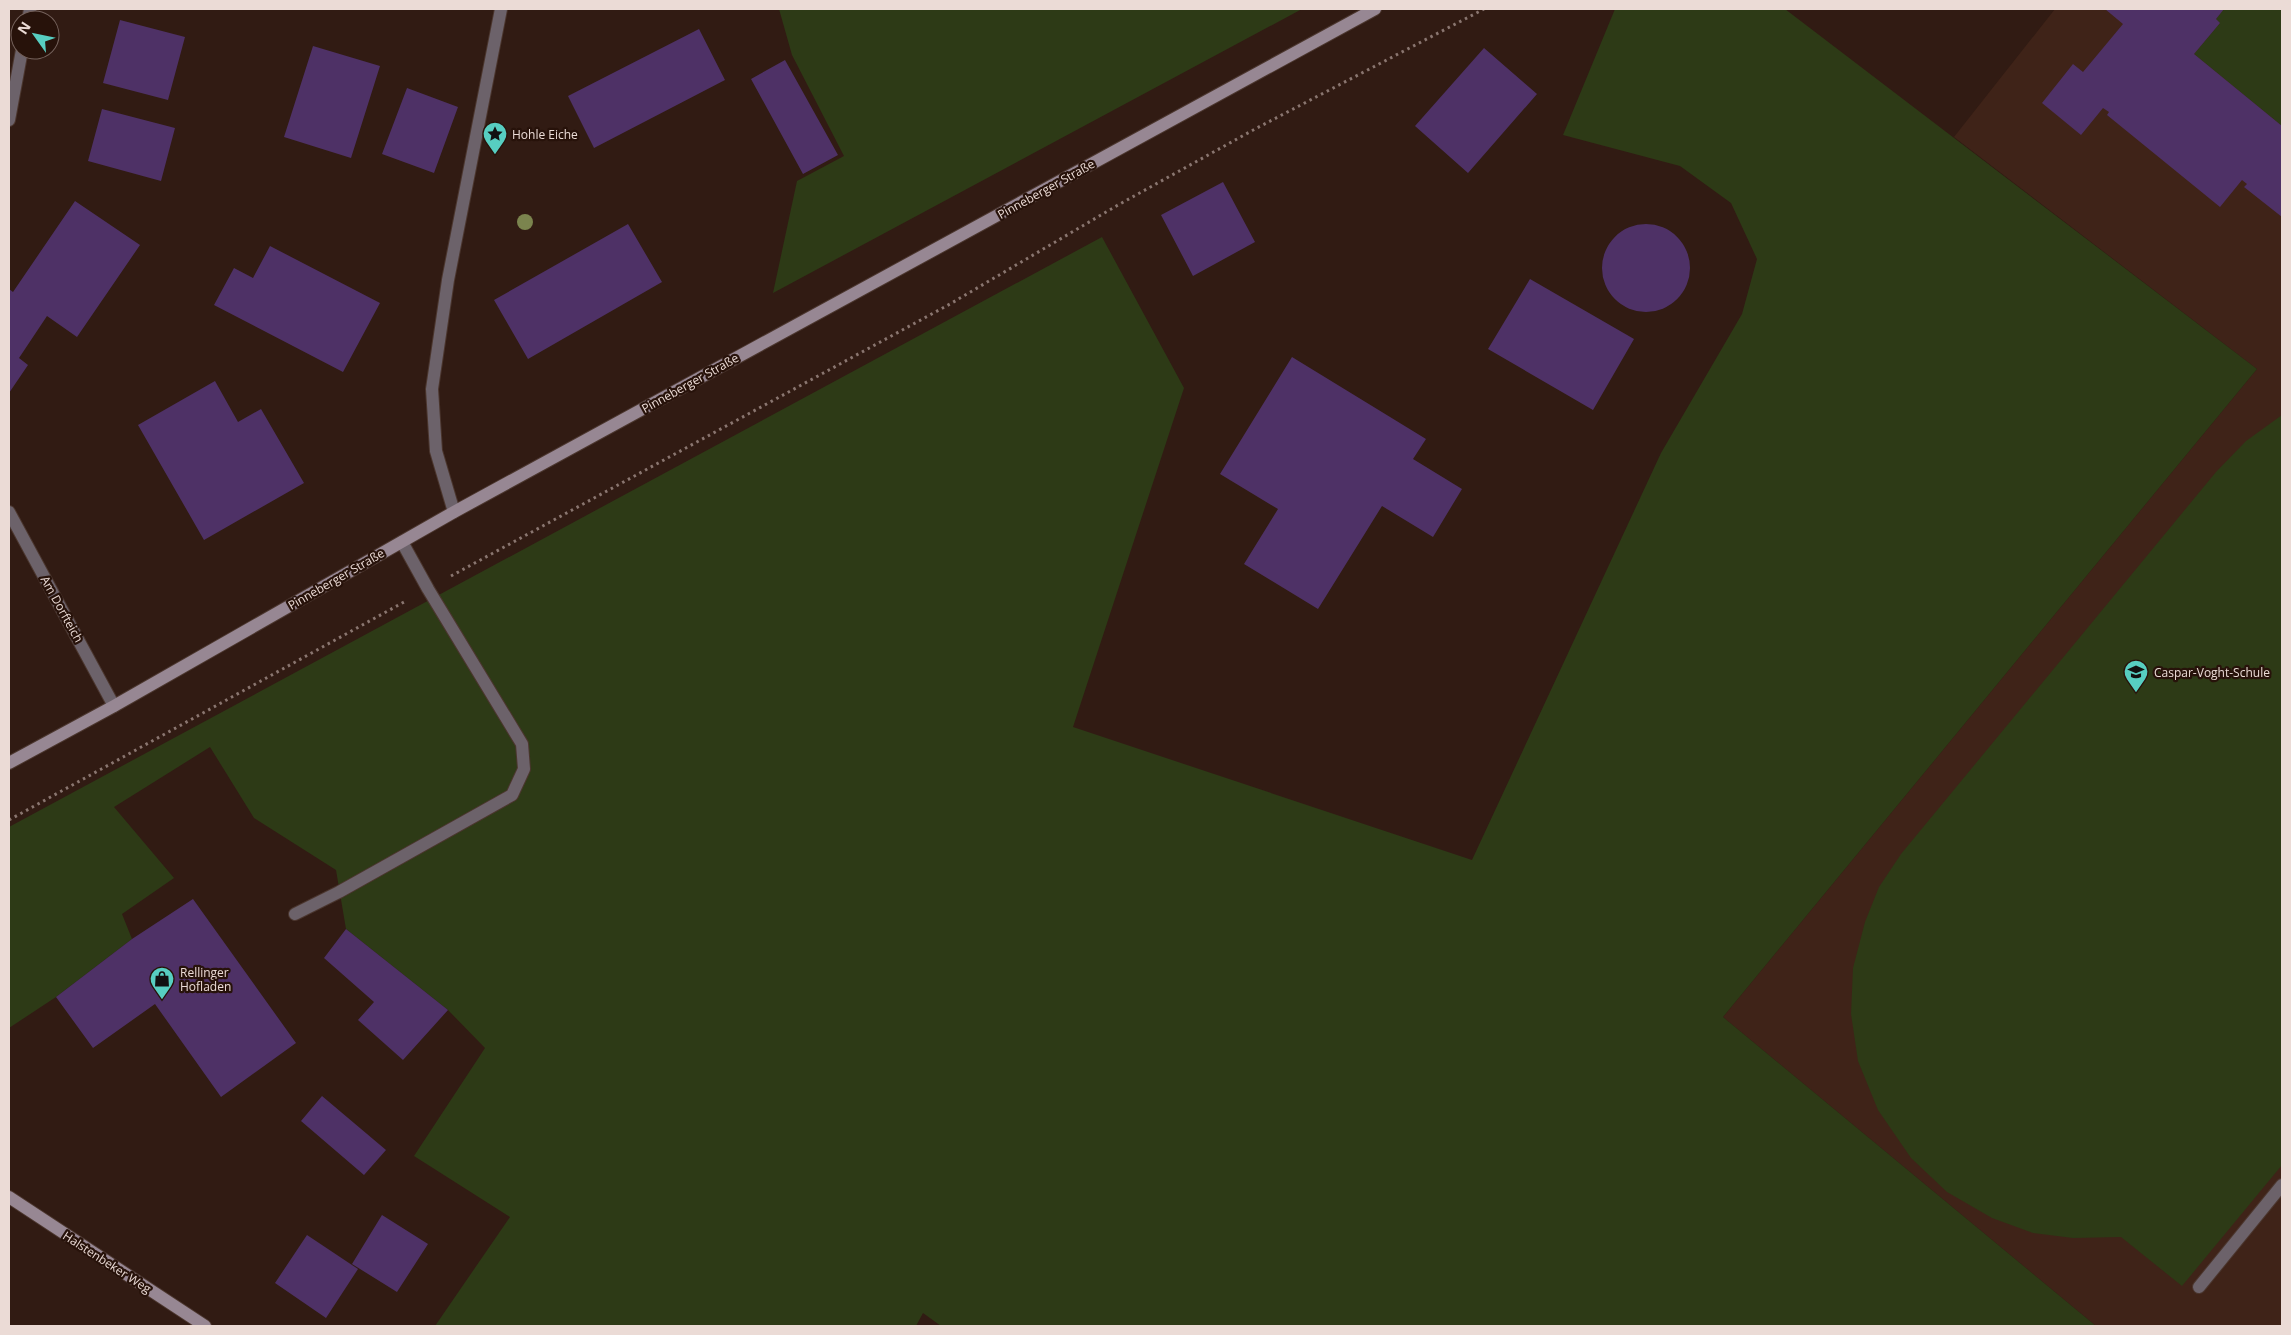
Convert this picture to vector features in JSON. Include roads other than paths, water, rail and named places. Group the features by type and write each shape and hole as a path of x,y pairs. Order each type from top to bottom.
{"main road":[{"name":"Pinneberger Straße","path":"9,763 114,706 454,512 1375,9"},
{"name":"Halstenbeker Weg","path":"9,1197 205,1326"}],"street":[{"path":"454,512 436,451 432,389 448,280 501,9"},
{"path":"9,120 20,60"},
{"name":"Am Dorfteich","path":"9,512 114,706"},
{"path":"296,914 512,795 524,769 522,744 428,589 402,542"},
{"path":"2199,1287 2282,1185"}],"place":[{"name":"Hohle Eiche","path":"495,155"},
{"name":"Caspar-Voght-Schule","path":"2136,693"},
{"name":"Rellinger Hofladen","path":"162,1000"}]}
